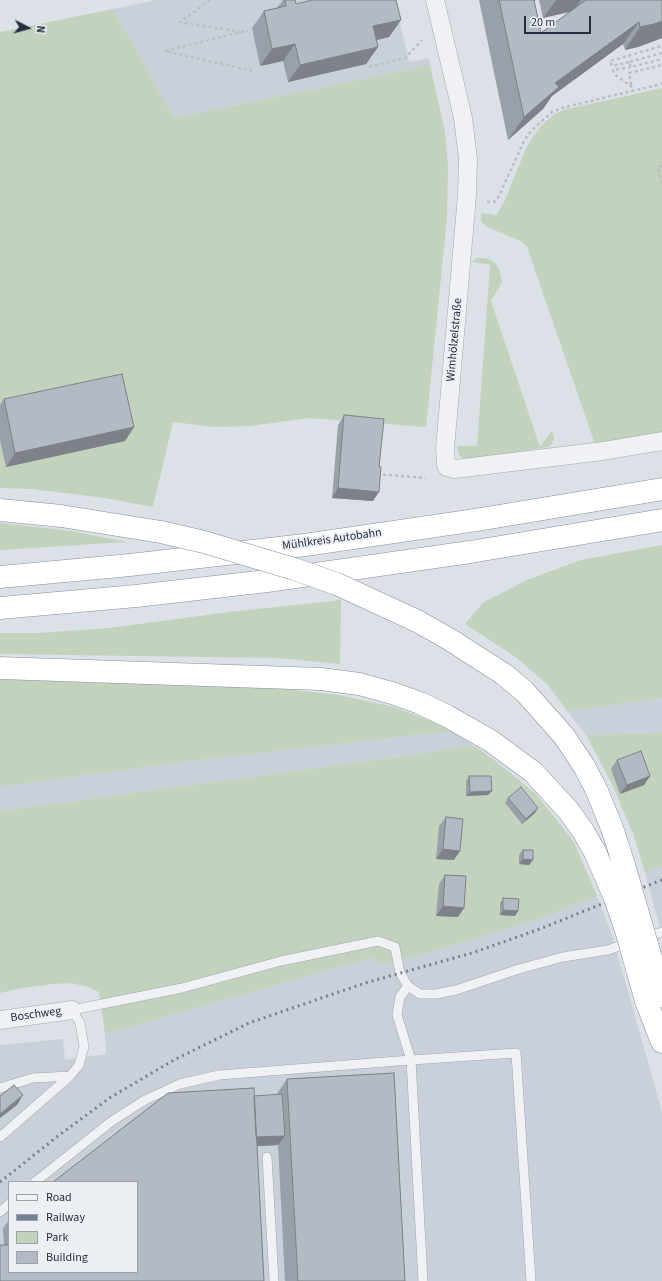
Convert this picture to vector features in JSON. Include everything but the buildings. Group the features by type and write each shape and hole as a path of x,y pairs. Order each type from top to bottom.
{"highway":[{"name":"Mühlkreis Autobahn","path":"0,577 130,565 305,545 476,520 662,488"},
{"path":"0,510 61,516 162,532 204,542 294,569 337,584 417,621 449,639 505,675 525,692 564,736 584,766 597,791 612,828 624,865 656,998 662,1042"},
{"path":"0,608 136,596 267,581 470,552 662,520"},
{"path":"0,668 321,679 359,684 392,693 420,703 447,716 491,741 518,760 544,783 568,810 583,831 595,852 615,898 626,930 656,998"}],"street":[{"name":"Wimhölzelstraße","path":"435,0 463,118 468,158 467,195 445,449 446,465 455,469 603,451 662,441"},
{"name":"Boschweg","path":"0,1020 72,1010"}],"lane":[{"path":"0,1136 70,1076 79,1065 84,1048 80,1024 72,1010 182,988 281,961 378,941 395,947 400,973 408,986 420,994 436,994 456,990 519,969 563,957 608,950 662,932"},
{"path":"408,986 400,997 397,1015 411,1060 423,1281"},
{"path":"36,1181 112,1121 145,1100 180,1084 219,1075 516,1053 531,1281"},
{"path":"0,1088 33,1078 70,1076"},
{"path":"267,1157 274,1281"},
{"path":"0,1212 8,1205"}],"path":[{"path":"210,0 180,22 241,32"},
{"path":"248,31 165,51 253,71"},
{"path":"369,67 405,58 422,40"},
{"path":"662,46 610,61 612,66 662,53"},
{"path":"631,86 614,74 613,70 662,59"},
{"path":"629,62 631,67"},
{"path":"633,92 628,73 662,65"},
{"path":"485,200 490,203 496,201 524,141 534,126 552,112 565,107 662,84"},
{"path":"662,166 658,167 662,185"},
{"path":"373,474 426,478"}],"shaded area":[{"path":"156,0 395,0 409,62 429,58 430,65 174,118 113,9"},
{"path":"662,698 662,733 586,735 567,711"},
{"path":"451,731 473,745 404,756 0,811 0,787 182,762"},
{"path":"662,866 662,935 645,873"},
{"path":"597,896 613,938 662,1112 662,1281 0,1281 0,1045 63,1039 65,1060 106,1054 105,1034 370,958 384,964 410,958 532,921"}],"green space":[{"path":"113,9 174,118 430,65 445,132 448,167 447,217 426,427 310,418 250,426 215,427 173,422 153,507 105,498 32,489 0,488 0,32"},
{"path":"662,88 662,437 596,447 527,247 521,241 487,227 481,221 481,213 496,215 504,202 527,146 540,127 554,114 567,109"},
{"path":"477,258 491,260 496,264 500,272 502,282 491,301 540,447 552,431 554,439 552,444 548,447 466,460 459,455 457,446 477,446 490,265 472,262"},
{"path":"0,523 72,531 127,542 0,550"},
{"path":"662,545 662,698 567,711 548,685 517,658 465,624 484,602 527,580 581,560"},
{"path":"341,600 340,664 278,658 0,654 0,633 39,633 109,628 229,612"},
{"path":"0,679 277,688 339,695 394,707 431,721 451,731 182,762 0,787"},
{"path":"662,733 662,866 645,873 634,836 612,784 586,735"},
{"path":"473,745 535,793 574,842 597,896 532,921 410,958 384,964 370,958 105,1034 99,992 89,987 71,983 53,984 22,988 0,993 0,811 404,756"}],"railway":[{"path":"0,1182 58,1136 111,1097 174,1060 249,1023 365,983 472,953 537,930 662,880"}]}
